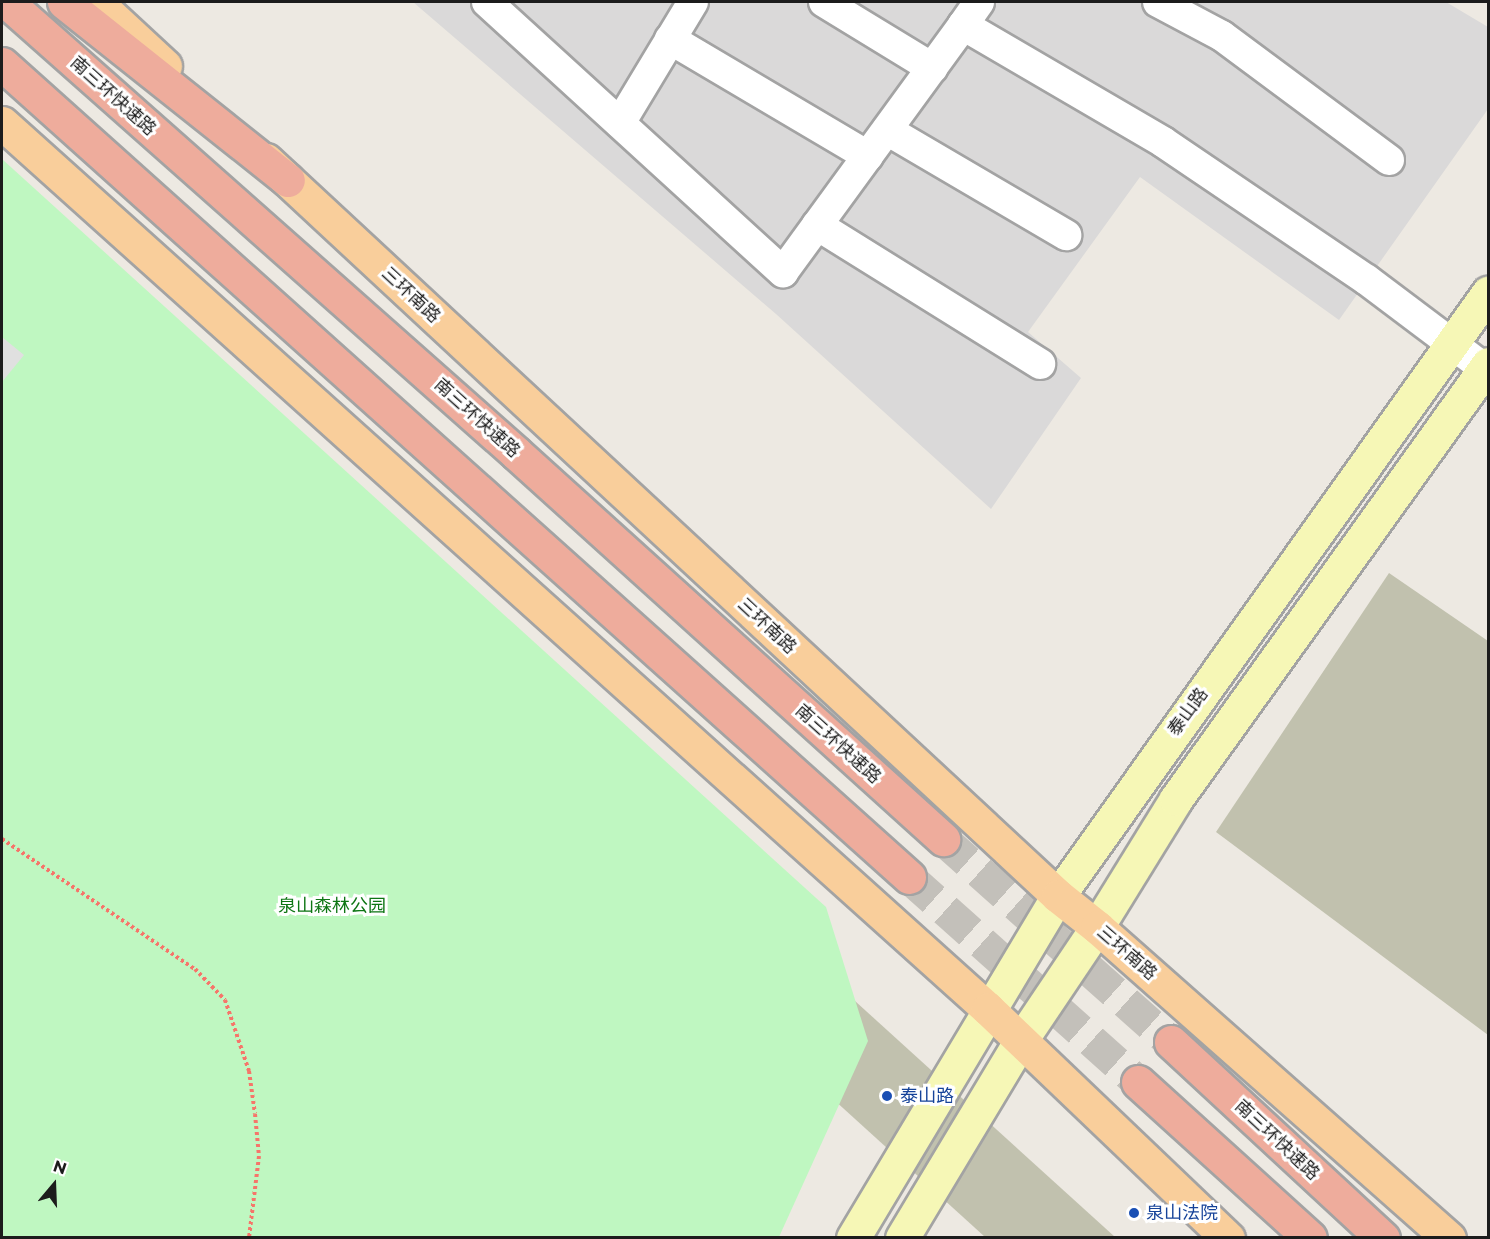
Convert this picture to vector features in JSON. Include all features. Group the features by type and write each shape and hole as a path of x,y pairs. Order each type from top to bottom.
{"highway":[{"name":"南三环快速路","path":"7,2 516,453 943,839"},
{"path":"64,2 288,180"},
{"path":"2,64 909,878"},
{"name":"南三环快速路","path":"1171,1042 1383,1238"},
{"path":"1138,1082 1310,1238"}],"main road":[{"name":"三环南路","path":"96,2 1058,897 1097,927 1449,1238"},
{"path":"2,123 988,1009 1228,1238"},
{"name":"泰山路","path":"853,1238 988,1009 1058,897 1488,293"},
{"path":"902,1238 1021,1040 1097,927 1176,799 1487,366"}],"street":[{"path":"487,2 783,272 971,13 1367,280 1487,366"},
{"path":"620,123 693,2"},
{"path":"824,2 932,68"},
{"path":"1158,2 1222,36 1389,160"},
{"path":"670,39 868,156"},
{"path":"887,130 1066,235"},
{"path":"817,225 1040,364"}],"path":[{"path":"2,839 195,969 225,1000 249,1071 255,1114 259,1156 249,1238"}],"shaded area":[{"path":"413,2 1446,2 1488,27 1488,109 1339,320 1140,177 1028,332 1081,378 991,509 776,314"},
{"path":"2,337 24,355 2,382"},
{"path":"1389,573 1488,641 1488,1035 1216,832"},
{"path":"465,647 1115,1237 985,1237 406,711"}],"green space":[{"name":"泉山森林公园","path":"2,159 826,907 868,1041 779,1237 2,1237"}],"tunnel":[{"path":"943,839 1171,1042"},
{"path":"909,877 1138,1082"}],"place":[{"name":"泰山路","path":"887,1096"},
{"name":"泉山法院","path":"1134,1213"}]}
